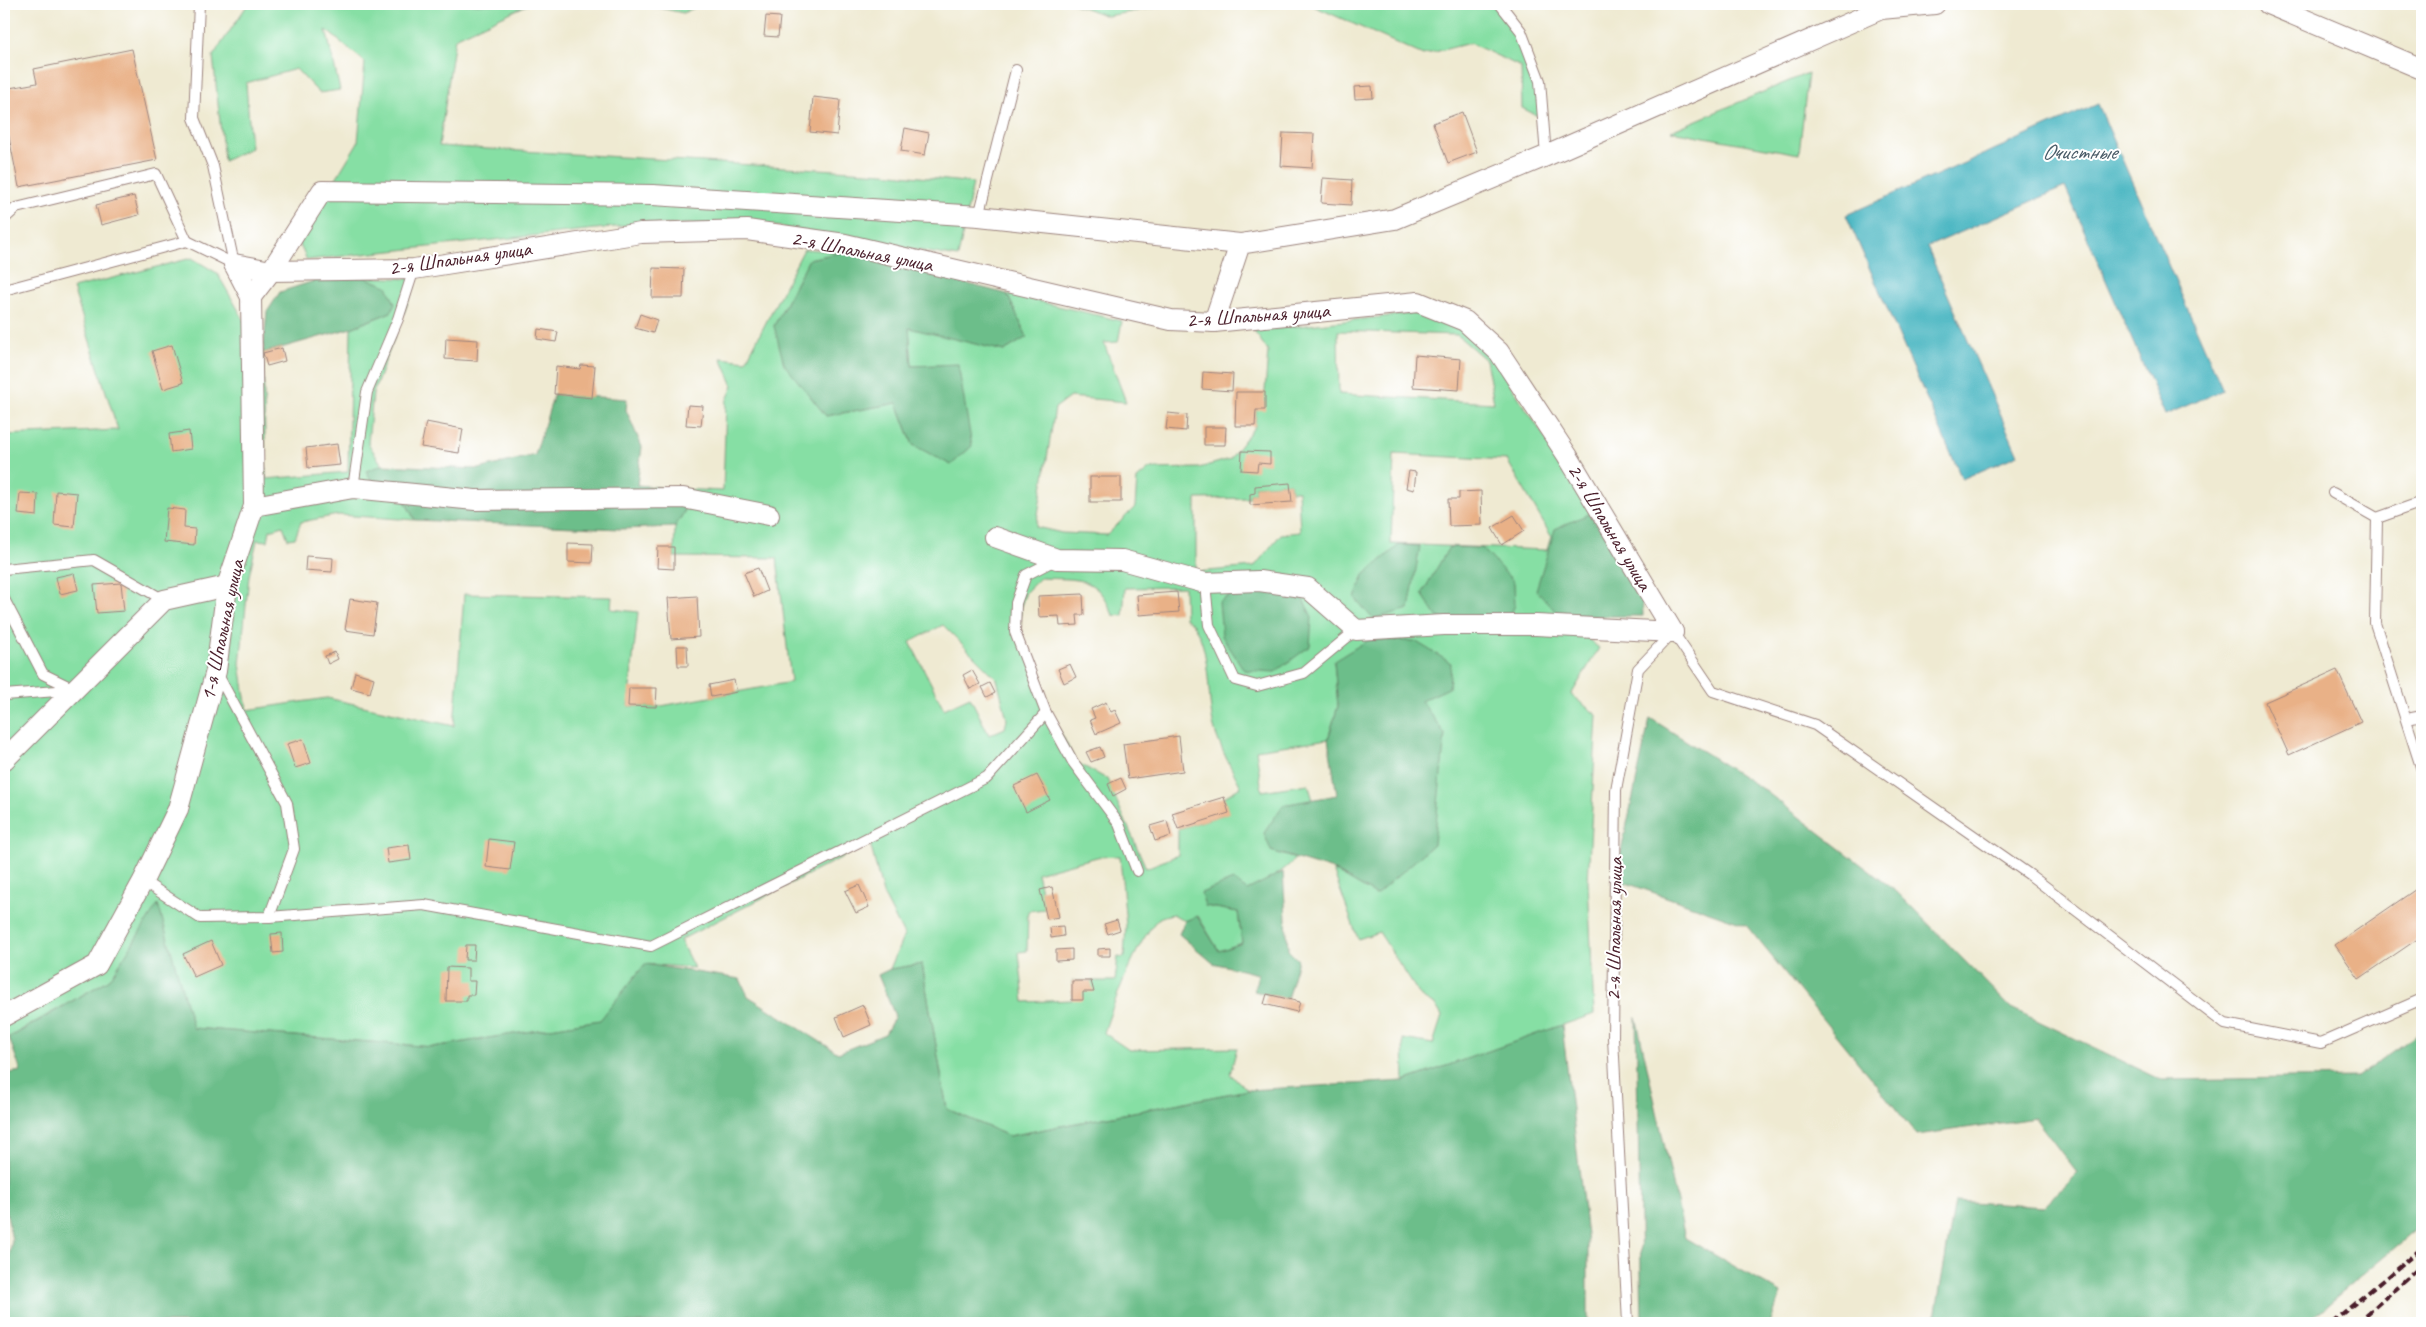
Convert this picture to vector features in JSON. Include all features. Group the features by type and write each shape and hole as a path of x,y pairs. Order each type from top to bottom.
{"street":[{"path":"250,297 271,271 322,191 653,195 979,216 1240,244 1395,219 1546,156 1881,9 1935,4"},
{"path":"2268,4 2422,69"},
{"name":"2-я Шпальная улица","path":"234,264 271,271 414,269 640,233 746,230 845,244 1171,320 1214,322 1418,302 1465,321 1500,352 1567,455 1673,632"},
{"path":"1214,322 1240,244"},
{"name":"1-я Шпальная улица","path":"4,1015 96,965 143,881 178,810 216,671 227,586 254,506 250,297 234,264"},
{"path":"254,506 353,488 475,500 683,498 769,515"},
{"path":"995,537 1058,559 1122,560 1206,583 1258,581 1308,588 1356,630 1444,625 1536,624 1673,632"},
{"path":"4,760 164,600 227,586"}],"lane":[{"path":"199,4 194,118 214,166 234,264"},
{"path":"1500,4 1521,31 1540,81 1546,156"},
{"path":"979,216 1016,70"},
{"path":"4,219 16,208 156,174 187,241 234,264"},
{"path":"4,290 187,241"},
{"path":"353,488 367,392 398,318 414,269"},
{"path":"2333,493 2377,518 2422,502"},
{"path":"2377,518 2375,623 2422,770"},
{"path":"1058,559 1026,575 1016,603 1015,632 1046,713 1073,762 1119,824 1138,871"},
{"path":"4,569 94,560 164,600"},
{"path":"1206,583 1209,625 1235,680 1257,686 1304,673 1356,630"},
{"path":"4,599 43,674 76,690"},
{"path":"1673,632 1714,691 1815,726 2030,875 2225,1024 2321,1043 2422,999"},
{"name":"2-я Шпальная улица","path":"1628,1323 1613,1038 1616,790 1638,669 1673,632"},
{"path":"216,671 287,803 294,849 269,917"},
{"path":"4,695 76,690"},
{"path":"143,881 200,918 269,917 424,905 651,946 987,778 1046,713"},
{"path":"2407,719 2422,716"}],"green space":[{"path":"248,4 529,4 455,38 439,146 884,173 973,183 958,257 751,222 624,226 307,260 298,241 358,142 365,62 326,30 340,90 319,93 296,69 246,83 251,148 224,161 213,56"},
{"path":"642,4 703,4 683,13"},
{"path":"1074,4 1177,4 1107,16"},
{"path":"1309,4 1496,4 1518,33 1537,82 1540,117 1522,108 1521,67 1470,43 1423,55"},
{"path":"1808,73 1799,154 1671,131"},
{"path":"804,249 843,252 809,259 774,326 826,416 897,403 913,445 958,365 912,366 909,327 1004,351 1027,337 1007,294 1122,321 1118,342 1104,343 1126,402 1070,397 1055,408 1036,527 1062,533 1107,535 1135,507 1137,479 1149,469 1199,468 1230,459 1255,426 1256,410 1265,392 1268,351 1254,331 1417,313 1460,326 1492,356 1593,512 1560,616 1599,648 1571,695 1597,715 1588,881 1594,1014 1404,1081 1403,1039 1433,1044 1442,1016 1436,1006 1421,997 1379,932 1358,939 1333,870 1376,895 1334,662 1338,706 1328,739 1256,750 1262,791 1308,784 1313,800 1283,805 1271,851 1295,859 1286,868 1265,882 1205,906 1238,912 1242,943 1219,951 1198,916 1185,921 1173,914 1158,919 1134,957 1113,1006 1104,1033 1129,1050 1237,1048 1230,1074 1248,1090 1009,1136 947,1109 922,964 890,969 904,935 883,894 870,843 680,940 694,968 645,964 601,1020 433,1047 192,1028 158,905 110,979 4,1040 4,435 118,430 73,288 192,258 217,273 263,353 266,479 348,472 351,328 391,312 364,277 417,279 373,393 368,443 382,465 367,472 398,488 415,520 338,515 301,522 295,538 288,539 283,526 270,530 268,541 257,540 249,576 240,664 247,710 327,698 454,726 464,594 612,597 611,609 638,612 628,706 656,707 791,682 777,558 674,557 675,527 684,512 680,489 723,491 726,402 733,386 721,358 746,361","holes":["1338,331 1457,335 1486,360 1494,403 1339,394","1394,454 1507,460 1551,536 1547,550 1391,544","1290,483 1291,491 1298,491 1300,532 1281,534 1254,567 1196,572 1196,499 1250,498 1250,494 1255,493 1255,486","1040,578 1085,582 1100,592 1113,615 1123,616 1125,588 1184,587 1185,618 1194,626 1201,638 1205,653 1215,731 1223,752 1241,787 1224,797 1228,813 1178,829 1178,855 1146,868 1107,779 1076,762 1049,710 1028,659 1020,628 1021,606 1026,592","943,625 997,679 1007,719 1005,728 989,735 970,697 944,709 910,642","1120,856 1126,926 1124,958 1118,957 1115,981 1072,981 1072,1000 1024,1002 1019,952 1027,951 1028,911 1045,909 1037,873 1097,857"]},
{"path":"843,252 1007,294 1027,337 1004,351 909,328 912,366 958,364 972,446 951,465 913,445 897,403 826,416 784,364 774,326 809,259"},
{"path":"364,277 387,286 395,304 391,312 351,328 263,353 267,312 280,292 317,280"},
{"path":"554,394 627,399 626,410 642,447 637,485 680,489 684,512 675,527 620,529 415,520 398,488 374,484 366,471 382,465 479,469 535,455"},
{"path":"1593,512 1642,590 1643,616 1560,616 1536,590 1555,529"},
{"path":"1399,545 1420,546 1409,609 1373,619 1355,598 1364,575"},
{"path":"1449,547 1482,548 1514,582 1515,605 1509,618 1438,618 1422,594"},
{"path":"1242,588 1300,593 1312,617 1310,646 1275,672 1244,670 1222,636 1219,602"},
{"path":"1368,640 1415,641 1451,663 1449,688 1421,701 1445,734 1434,844 1376,895 1333,870 1271,851 1264,833 1283,805 1337,795 1328,739 1338,706 1334,661"},
{"path":"1650,718 1764,790 1897,892 2011,1008 2162,1080 2357,1077 2422,1031 2422,1225 2305,1323 1934,1323 1955,1201 2044,1207 2077,1173 2035,1118 1917,1135 1746,925 1615,879"},
{"path":"1283,872 1288,950 1298,960 1287,999 1254,991 1258,974 1213,963 1179,934 1185,921 1197,916 1219,951 1242,943 1238,912 1205,906 1201,893 1233,880 1247,890"},
{"path":"158,904 193,1028 433,1047 600,1020 645,964 740,979 748,996 838,1053 885,1034 895,1016 878,975 890,969 922,964 947,1109 1009,1136 1248,1090 1404,1081 1562,1025 1588,1244 1588,1323 4,1323 4,1286 12,1240 4,1199 4,1074 21,1071 9,1038 110,979"},
{"path":"1636,1017 1685,1238 1781,1293 1770,1323 1642,1323"}],"water":[{"name":"Очистные","path":"2098,104 2223,390 2165,415 2065,187 1927,247 2018,455 1962,479 1846,215"}],"building":[{"path":"766,16 780,17 778,37 764,36"},
{"path":"132,49 157,160 19,187 4,112 4,89 37,83 34,69"},
{"path":"1372,86 1373,98 1355,99 1354,87"},
{"path":"813,97 840,100 837,135 810,132"},
{"path":"1462,112 1477,152 1448,163 1433,123"},
{"path":"905,128 929,133 925,155 901,151"},
{"path":"1283,133 1314,134 1312,168 1281,166"},
{"path":"1323,178 1352,180 1351,205 1321,203"},
{"path":"134,196 139,215 101,225 96,205"},
{"path":"653,268 684,269 683,298 652,298"},
{"path":"640,314 657,320 653,333 635,328"},
{"path":"538,329 558,332 556,342 537,339"},
{"path":"446,338 478,340 477,361 445,359"},
{"path":"172,345 183,383 163,389 152,351"},
{"path":"282,348 285,361 267,366 263,353"},
{"path":"1415,355 1461,359 1459,390 1413,387"},
{"path":"581,365 595,366 592,398 554,394 556,366 580,369"},
{"path":"1203,372 1233,374 1232,391 1202,389"},
{"path":"1236,392 1265,392 1265,410 1256,410 1255,426 1235,426"},
{"path":"688,405 703,406 701,426 686,425"},
{"path":"1168,413 1187,415 1186,431 1166,429"},
{"path":"426,422 463,429 459,453 421,447"},
{"path":"1204,427 1226,427 1225,445 1204,445"},
{"path":"189,431 191,449 171,452 169,434"},
{"path":"337,444 340,465 308,468 306,448"},
{"path":"1242,451 1270,452 1270,464 1258,463 1257,471 1241,470"},
{"path":"1409,471 1416,472 1414,490 1406,488"},
{"path":"1090,477 1121,477 1121,502 1090,502"},
{"path":"1290,483 1292,502 1250,505 1250,494 1255,493 1255,486"},
{"path":"56,491 77,493 74,527 54,525"},
{"path":"1481,491 1482,525 1449,526 1448,499 1459,499 1459,492"},
{"path":"20,493 38,494 37,516 18,514"},
{"path":"167,508 185,510 184,528 195,529 194,545 164,542"},
{"path":"1514,515 1524,531 1502,545 1492,528"},
{"path":"568,543 593,544 592,563 568,562"},
{"path":"658,547 674,547 674,569 657,568"},
{"path":"306,556 333,558 332,572 305,570"},
{"path":"758,568 767,591 754,597 744,573"},
{"path":"74,573 78,590 60,594 56,577"},
{"path":"121,583 124,611 97,613 94,585"},
{"path":"1177,592 1179,612 1139,615 1137,595"},
{"path":"1083,594 1084,615 1077,615 1078,625 1060,626 1059,616 1039,617 1038,596"},
{"path":"697,596 699,637 671,639 668,598"},
{"path":"350,599 377,603 373,634 345,630"},
{"path":"677,646 687,646 688,666 678,666"},
{"path":"335,652 338,659 328,664 325,656"},
{"path":"1070,664 1076,677 1064,683 1058,669"},
{"path":"972,670 980,684 970,689 963,675"},
{"path":"2337,670 2361,722 2289,755 2265,702"},
{"path":"355,672 374,678 370,693 351,688"},
{"path":"734,680 737,692 711,697 709,685"},
{"path":"990,683 995,693 987,697 982,687"},
{"path":"629,688 657,688 656,707 628,706"},
{"path":"1106,702 1111,712 1115,710 1121,723 1096,734 1090,720 1095,718 1091,709"},
{"path":"1179,736 1183,771 1128,779 1123,744"},
{"path":"303,739 311,763 295,768 287,744"},
{"path":"1100,747 1104,757 1091,762 1086,752"},
{"path":"1037,775 1050,800 1026,812 1014,786"},
{"path":"1121,778 1126,789 1113,796 1108,784"},
{"path":"1224,797 1229,813 1178,829 1172,813"},
{"path":"1167,821 1171,836 1155,841 1150,826"},
{"path":"489,839 514,842 510,870 486,867"},
{"path":"409,845 411,860 388,863 386,848"},
{"path":"859,885 869,907 856,913 845,891"},
{"path":"2422,885 2422,936 2359,979 2335,945"},
{"path":"1052,887 1059,917 1047,919 1040,890"},
{"path":"1117,920 1120,930 1108,934 1104,924"},
{"path":"1063,926 1064,936 1051,938 1050,927"},
{"path":"282,933 283,952 273,953 271,934"},
{"path":"211,941 221,965 194,977 183,954"},
{"path":"466,945 475,945 474,960 465,960"},
{"path":"1110,948 1110,956 1098,956 1098,949"},
{"path":"1072,949 1072,960 1056,961 1056,950"},
{"path":"447,967 468,968 468,981 475,981 474,995 467,995 467,1001 446,1001"},
{"path":"1072,981 1091,981 1094,992 1083,992 1083,1000 1072,1000"},
{"path":"1267,994 1300,1002 1297,1012 1264,1004"},
{"path":"863,1005 871,1025 844,1037 836,1017"}],"railway":[{"path":"2331,1323 2422,1248"},
{"path":"2357,1323 2422,1265"}]}
